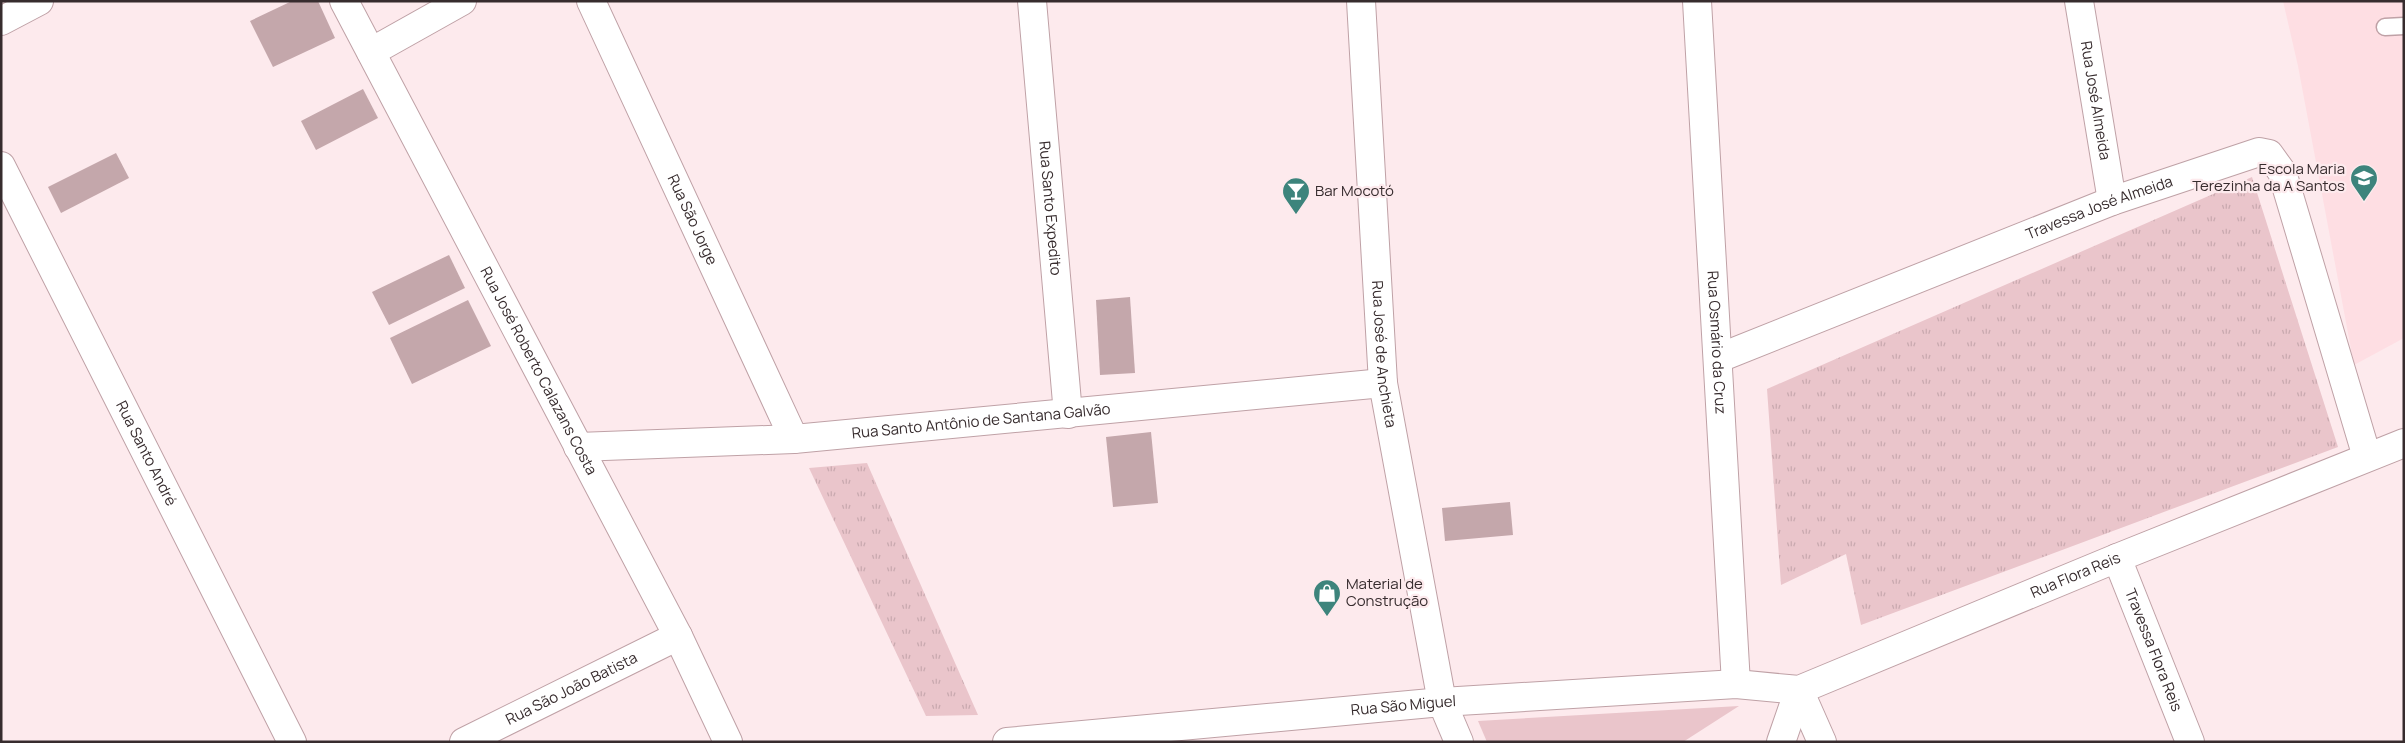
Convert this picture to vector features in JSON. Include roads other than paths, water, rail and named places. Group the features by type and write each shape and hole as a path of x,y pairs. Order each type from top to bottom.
{"street":[{"path":"1,21 39,1"},
{"name":"Rua José Roberto Calazans Costa","path":"344,1 678,636 728,742"},
{"path":"371,52 462,1"},
{"name":"Rua São Jorge","path":"591,1 794,439"},
{"name":"Rua Santo Expedito","path":"1032,1 1068,414"},
{"name":"Rua José de Anchieta","path":"1361,1 1383,383 1442,702 1459,742"},
{"name":"Rua Osmário da Cruz","path":"1697,1 1719,358 1736,684"},
{"name":"Rua José Almeida","path":"2079,1 2112,201"},
{"name":"Travessa José Almeida","path":"1719,358 2112,201 2252,153 2269,154 2282,172 2367,457"},
{"name":"Rua Santo André","path":"1,166 292,742"},
{"name":"Rua Santo Antônio de Santana Galvão","path":"578,447 794,439 1383,383"},
{"name":"Rua Flora Reis","path":"1799,690 2117,558 2404,443"},
{"name":"Travessa Flora Reis","path":"2117,558 2190,742"},
{"name":"Rua São João Batista","path":"464,742 678,636"},
{"name":"Rua São Miguel","path":"1007,742 1442,702 1736,684 1799,690"},
{"path":"1782,742 1799,690"},
{"path":"1799,690 1822,742"}],"lane":[{"path":"2384,27 2404,26"}],"place":[{"name":"Escola Maria Terezinha da A Santos","path":"2364,202"},
{"name":"Bar Mocotó","path":"1296,215"},
{"name":"Material de Construção","path":"1327,617"}]}
